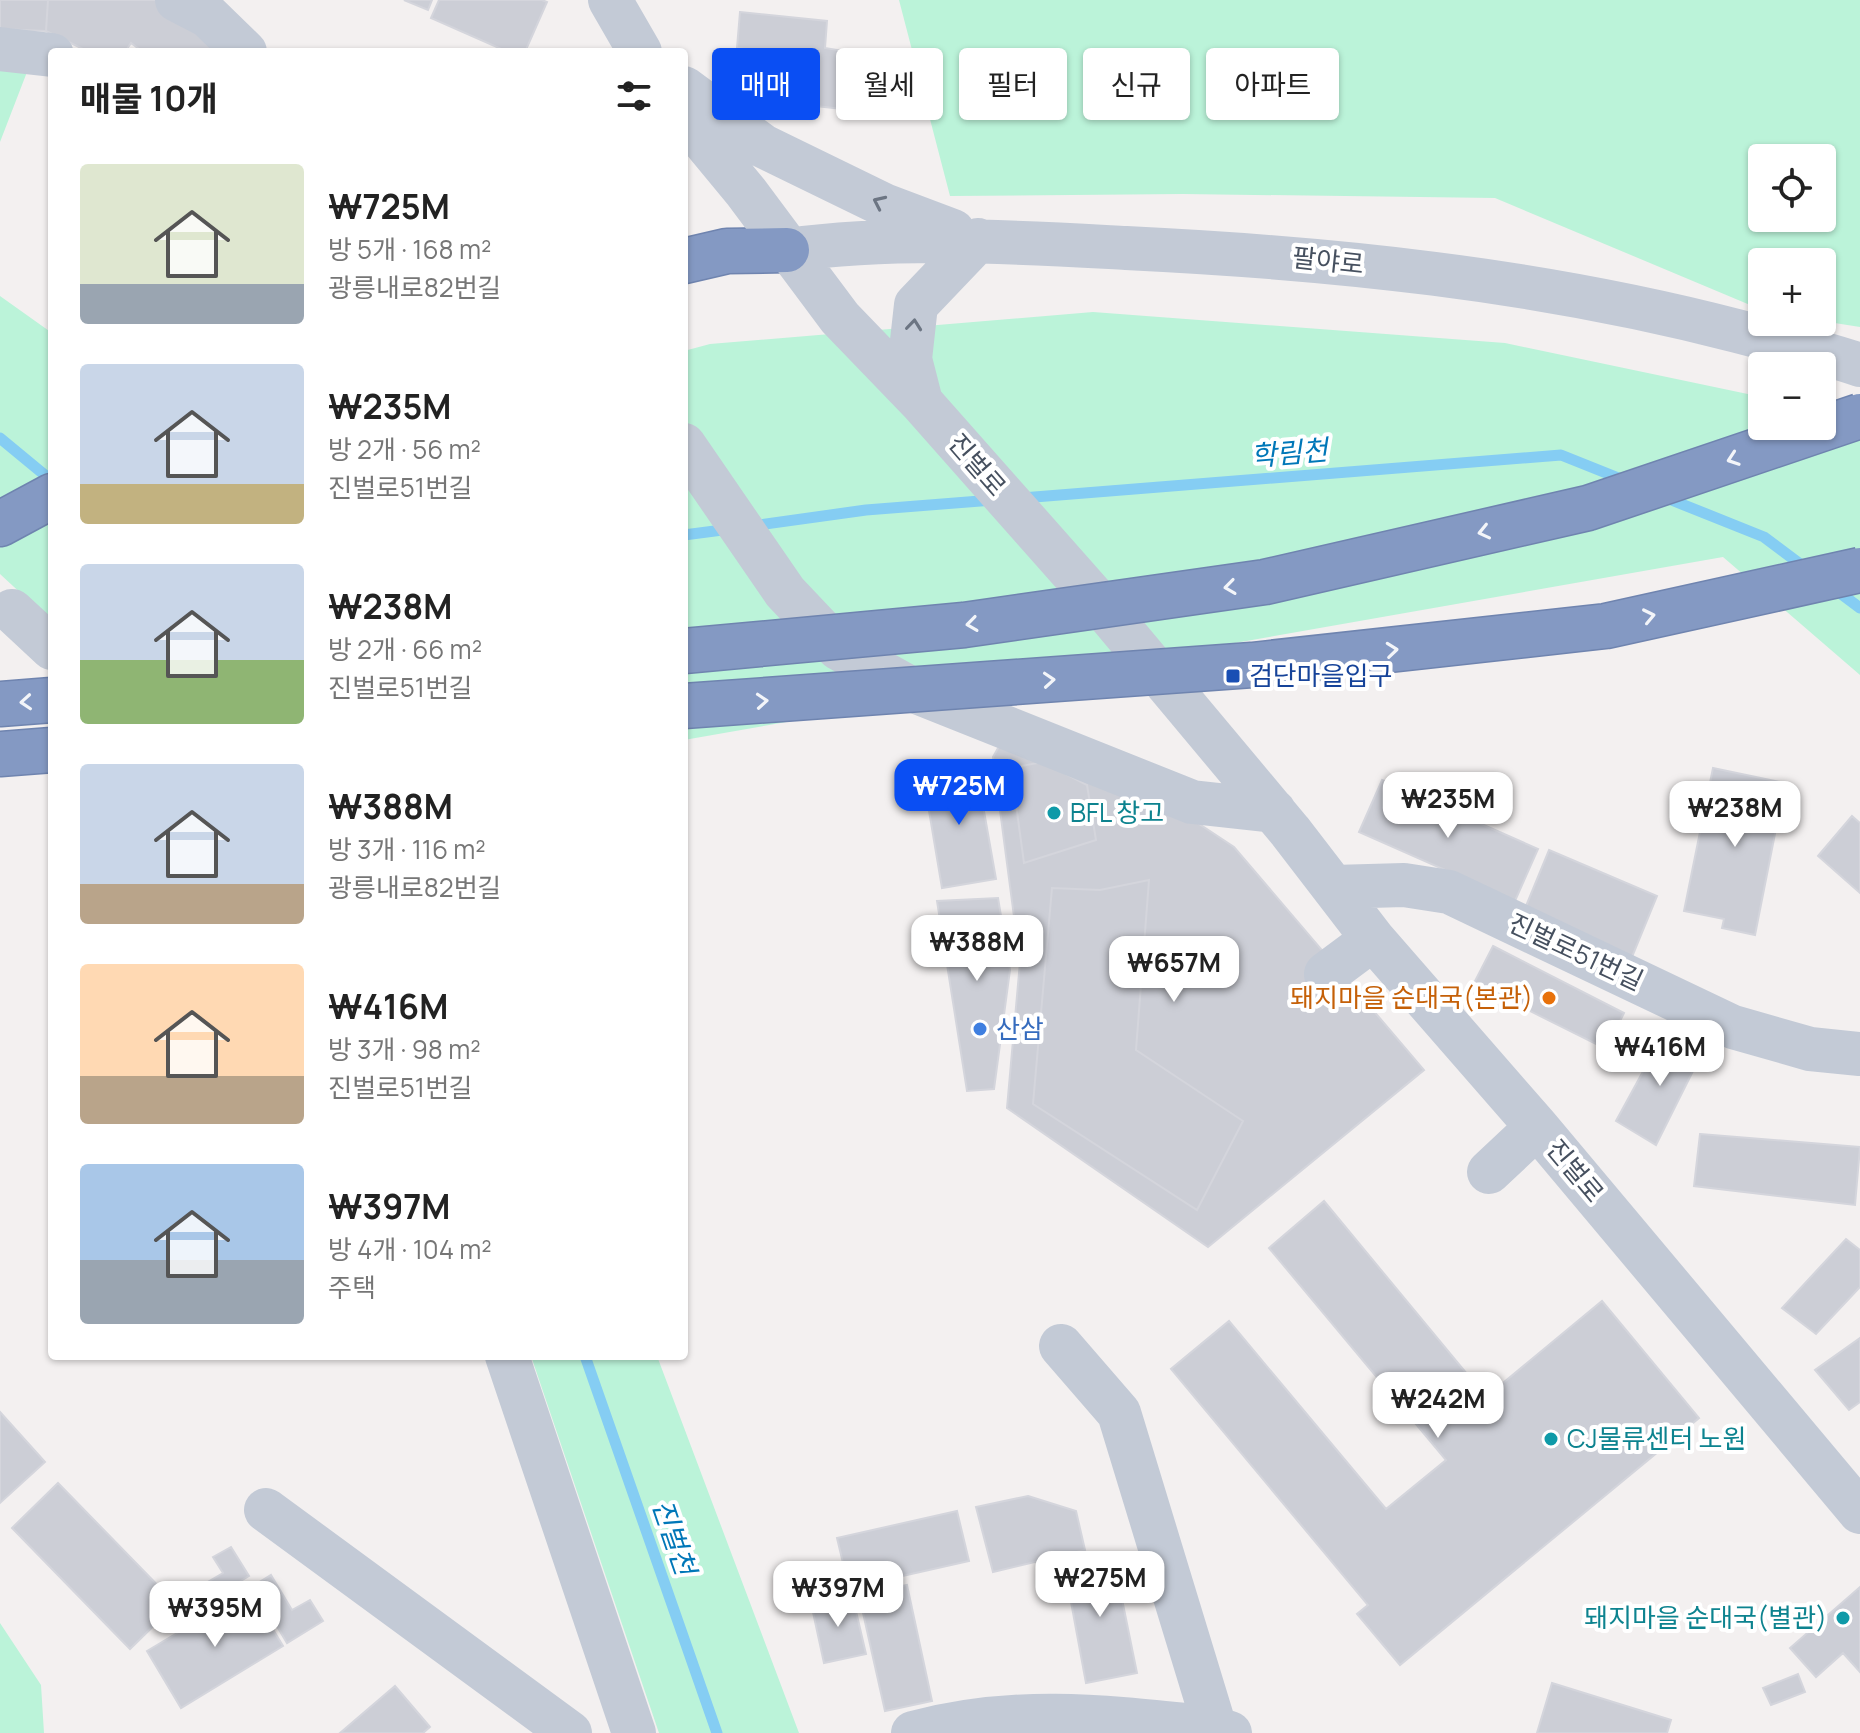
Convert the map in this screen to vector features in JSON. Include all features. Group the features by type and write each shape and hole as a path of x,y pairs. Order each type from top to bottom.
{"highway":[{"path":"688,260 727,251 787,250"},
{"path":"688,651 964,625 1265,582 1588,508 1860,416"},
{"path":"688,706 1252,665 1591,628 1860,570"},
{"path":"0,704 48,700"},
{"path":"0,754 48,750"}],"street":[{"path":"177,0 208,16 241,48"},
{"path":"610,0 638,48"},
{"path":"0,49 48,55"},
{"path":"688,91 763,146 884,205 978,240 916,305 910,359 921,402"},
{"name":"진벌로","path":"688,122 746,192 840,318 921,402 1106,611 1282,821 1373,939 1537,1127 1860,1512"},
{"name":"팔야로","path":"787,250 853,241 978,240 1264,254 1435,273 1657,310 1860,365"},
{"path":"688,451 785,592 838,648 917,692 1192,802 1282,821"},
{"path":"12,611 48,644"},
{"name":"진벌로51번길","path":"1334,887 1404,885 1449,892 1733,1027 1810,1049 1860,1054"},
{"path":"1326,974 1373,939"},
{"path":"1489,1172 1537,1127"},
{"path":"913,1733 958,1721 1011,1714 1104,1717 1222,1730 1119,1413 1061,1346"},
{"path":"508,1360 634,1733"},
{"path":"266,1510 570,1733"}],"green space":[{"path":"899,0 1860,0 1860,327 1836,323 1836,248 1748,248 1748,304 1495,198 1183,194 950,196 930,120 943,120 943,48 911,48"},
{"path":"0,69 27,72 0,142"},
{"path":"0,296 48,330 48,618 0,574"},
{"path":"1093,312 1505,343 1748,394 1748,440 1836,440 1836,428 1860,428 1860,675 1723,557 688,739 688,350 710,344"},
{"path":"532,1360 659,1360 799,1733 659,1733"},
{"path":"0,1623 41,1685 44,1733 0,1733"}],"building":[{"path":"0,0 48,0 46,31 0,29"},
{"path":"48,0 155,0 218,44 215,48 138,48 131,43 128,48 81,48 46,31"},
{"path":"404,0 432,0 428,10"},
{"path":"439,0 547,2 527,48 499,48 431,18"},
{"path":"740,12 827,21 825,48 836,50 836,108 820,106 820,48 737,48"},
{"path":"1002,741 1193,820 1234,847 1424,1070 1208,1247 1007,1108 1020,962 993,757"},
{"name":"BFL 창고","path":"1043,762 1087,785 1096,840 1024,863 1011,768"},
{"path":"976,766 996,879 942,888 923,775"},
{"path":"1713,768 1785,783 1755,935 1722,928 1724,919 1684,911"},
{"path":"1382,780 1538,849 1515,901 1359,832"},
{"path":"1852,816 1860,823 1860,893 1818,856"},
{"path":"1549,850 1657,896 1632,957 1524,911"},
{"path":"1149,880 1136,1050 1243,1121 1197,1210 1033,1104 1052,888 1100,890"},
{"name":"산삼","path":"998,898 1010,970 994,1089 967,1091 937,901"},
{"name":"돼지마을 순대국(본관)","path":"1493,946 1624,1013 1606,1049 1474,983"},
{"path":"1664,1033 1703,1051 1656,1145 1616,1121"},
{"path":"1700,1134 1860,1147 1855,1205 1694,1186"},
{"name":"CJ물류센터 노원","path":"1324,1201 1486,1397 1602,1301 1699,1418 1400,1665 1357,1614 1368,1605 1171,1369 1229,1321 1386,1509 1446,1460 1269,1248"},
{"path":"1846,1239 1860,1250 1860,1287 1816,1334 1782,1308"},
{"path":"1860,1338 1860,1402 1849,1410 1815,1370"},
{"path":"0,1412 45,1462 0,1503"},
{"path":"58,1483 176,1604 130,1649 12,1528"},
{"path":"1028,1496 1076,1511 1085,1550 993,1572 976,1507"},
{"path":"957,1511 969,1561 849,1588 837,1538"},
{"path":"231,1547 249,1576 208,1601 199,1587 223,1573 213,1557"},
{"path":"1113,1555 1137,1673 1086,1683 1064,1564"},
{"path":"271,1575 292,1610 310,1600 323,1621 287,1643 253,1586"},
{"path":"907,1585 932,1701 885,1711 859,1595"},
{"name":"돼지마을 순대국(별관)","path":"1860,1587 1860,1672 1843,1653 1816,1677 1790,1648"},
{"path":"249,1590 283,1646 181,1708 147,1651"},
{"path":"852,1594 866,1654 824,1663 811,1603"},
{"path":"1798,1674 1805,1692 1771,1705 1763,1688"},
{"path":"1552,1683 1671,1720 1667,1733 1537,1733"},
{"path":"395,1686 430,1727 423,1733 340,1733"}],"waterway":[{"name":"학림천","path":"0,438 48,478"},
{"name":"학림천","path":"1022,498 1561,455 1626,481"},
{"name":"학림천","path":"1664,497 1764,537 1808,570"},
{"name":"학림천","path":"751,526 866,510 993,500"},
{"name":"학림천","path":"688,534 730,529"},
{"name":"학림천","path":"1832,587 1860,608"},
{"name":"진벌천","path":"586,1360 717,1733"}],"place":[{"name":"검단마을입구","path":"1233,676"},
{"name":"BFL 창고","path":"1054,813"},
{"name":"돼지마을 순대국(본관)","path":"1549,998"},
{"name":"산삼","path":"980,1029"},
{"name":"CJ물류센터 노원","path":"1551,1439"},
{"name":"돼지마을 순대국(별관)","path":"1843,1618"}]}
